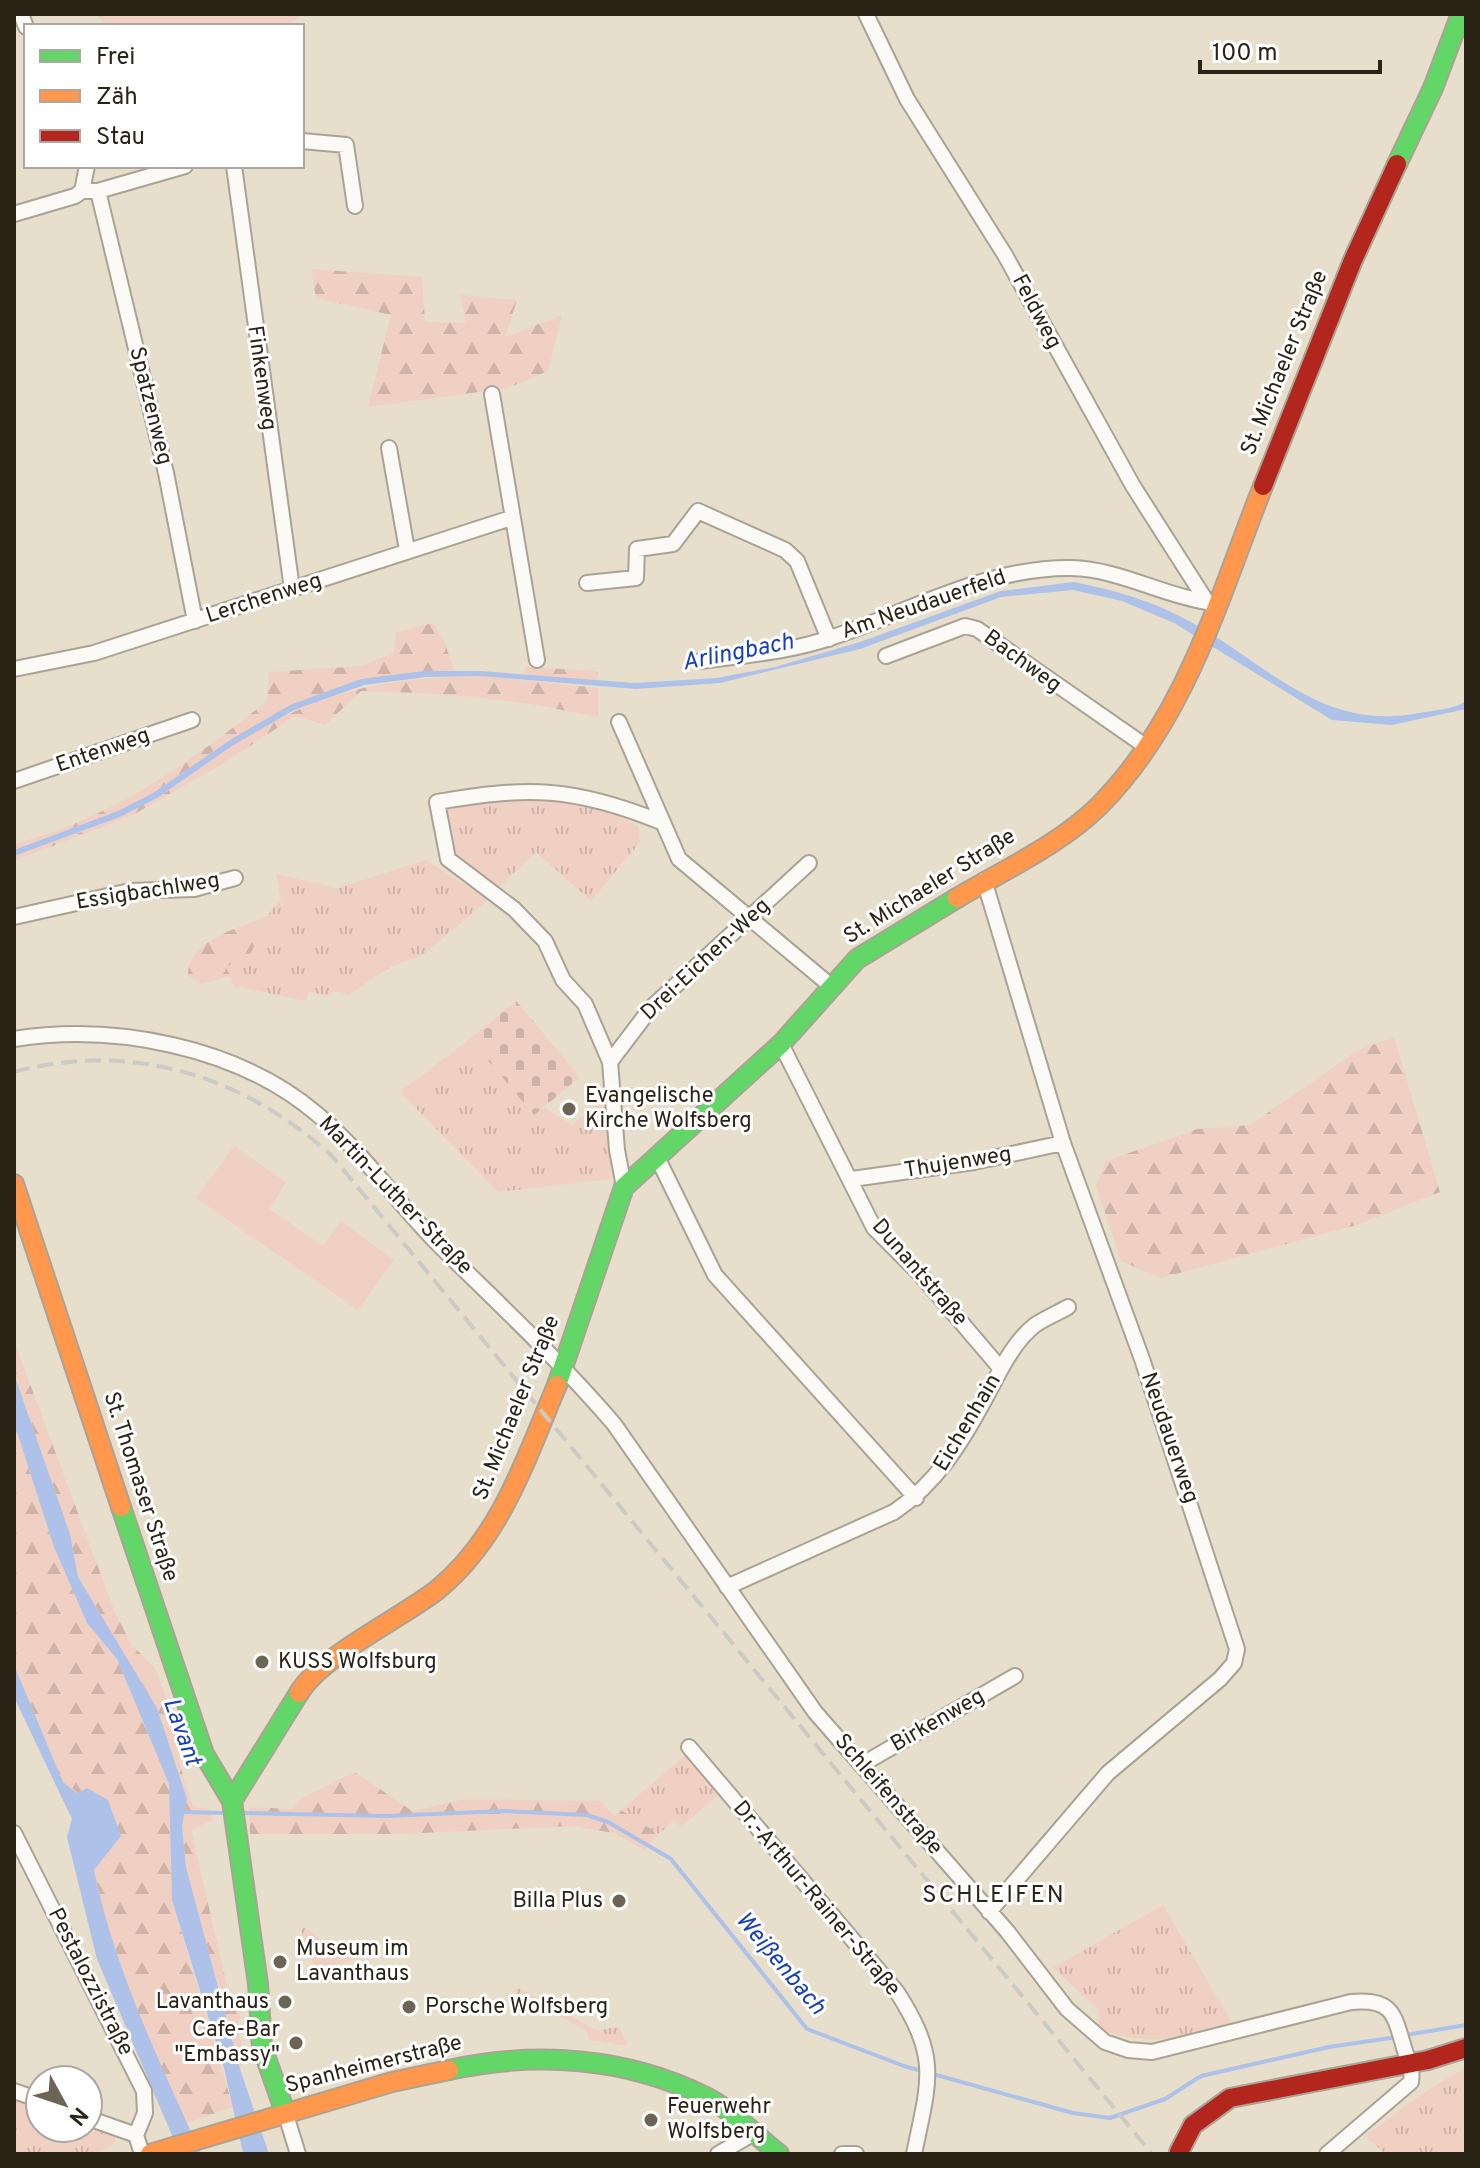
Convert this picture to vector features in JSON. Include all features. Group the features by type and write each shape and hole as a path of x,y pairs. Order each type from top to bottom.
{"main road":[{"name":"St. Michaeler Straße","path":"232,1801 304,1684 438,1589 486,1539 511,1494 564,1367 624,1187 781,1044 857,959 883,940 1064,833 1099,806 1148,748 1178,700 1199,650 1209,609 1353,260 1433,88 1461,14"},
{"name":"St. Thomaser Straße","path":"14,1184 189,1713 204,1754 232,1801"},
{"path":"232,1801 258,1984 262,2047 278,2114"},
{"path":"1179,2152 1193,2125 1216,2105 1230,2098 1408,2056 1466,2048"},
{"name":"Spanheimerstraße","path":"156,2152 278,2114 461,2066 599,2059 634,2065 676,2081 716,2102 779,2154"}],"street":[{"name":"Feldweg","path":"866,14 907,99 1005,255 1133,486 1209,609"},
{"path":"304,141 346,145 355,206"},
{"path":"82,191 87,168"},
{"path":"14,214 62,202 82,191 98,191 178,168"},
{"name":"Finkenweg","path":"234,168 292,589"},
{"name":"Spatzenweg","path":"98,191 166,473 195,621"},
{"path":"492,394 537,660"},
{"path":"389,448 407,550"},
{"name":"Am Neudauerfeld","path":"587,583 636,578 637,549 673,544 698,511 785,550 797,561 829,639"},
{"name":"Lerchenweg","path":"14,669 94,653 511,518"},
{"name":"Am Neudauerfeld","path":"701,661 791,648 829,639 1007,573 1073,568 1123,576 1209,609"},
{"name":"Bachweg","path":"886,656 965,626 977,629 1148,748"},
{"name":"Entenweg","path":"14,781 192,720"},
{"path":"619,722 679,859 831,986"},
{"path":"624,1187 617,1150 610,1062 585,1004 563,980 545,941 514,909 448,859 437,802 502,790 565,793 604,800 661,822"},
{"name":"Drei-Eichen-Weg","path":"610,1062 651,1008 809,863"},
{"name":"Essigbachlweg","path":"14,917 130,891 194,889 235,878"},
{"name":"Neudauerweg","path":"984,880 1063,1143 1147,1374 1233,1628 1237,1649 1234,1663 1220,1679 1108,1773 989,1912"},
{"name":"Martin-Luther-Straße","path":"14,1039 87,1034 152,1042 217,1059 278,1085 317,1114 357,1152 439,1245 564,1367"},
{"name":"Dunantstraße","path":"781,1044 852,1179 874,1228 920,1274 1001,1369"},
{"name":"Thujenweg","path":"852,1179 974,1162 1063,1143"},
{"path":"658,1159 715,1275 916,1498"},
{"name":"Eichenhain","path":"727,1587 894,1512 916,1498 938,1475 967,1433 1001,1369 1035,1325 1068,1307"},
{"name":"Schleifenstraße","path":"564,1367 638,1455 815,1712 989,1912 1082,2025 1105,2042 1128,2050 1152,2052 1188,2046 1351,2002 1383,2005 1394,2015 1401,2029 1408,2056"},
{"name":"Birkenweg","path":"861,1765 1015,1676"},
{"name":"Dr.-Arthur-Rainer-Straße","path":"689,1747 897,1992 917,2024 928,2059 928,2087 914,2154"},
{"name":"Pestalozzistraße","path":"14,1833 144,2091 145,2113 136,2135"},
{"path":"1327,2154 1405,2090 1412,2077 1408,2056"},
{"path":"278,2114 298,2154"},
{"path":"104,2124 136,2135 142,2154"},
{"path":"718,2154 756,2132"},
{"path":"842,2154 856,2154"}],"green space":[{"path":"95,14 303,14 290,24 105,24"},
{"path":"311,269 422,277 425,322 466,323 460,295 517,300 505,337 562,315 548,371 508,388 368,407 391,315 316,298"},
{"path":"433,623 445,643 454,671 361,679 230,740 153,793 118,811 14,850 14,844 84,820 179,767 267,701 269,672 361,666 394,653 396,632"},
{"path":"525,667 598,671 598,680 524,675"},
{"path":"481,676 598,688 598,718 481,698 361,691 325,725 295,716 226,762 131,816 14,861 14,856 139,807 264,727 322,700 351,691 412,680"},
{"path":"536,799 603,810 638,827 640,842 591,901 536,852 497,889 453,855 445,810 496,800"},
{"path":"426,860 488,900 423,955 390,967 349,995 332,991 331,996 309,992 306,1001 234,986 226,967 251,953 267,916 281,899 276,874 338,888"},
{"path":"267,916 251,953 226,967 230,976 201,984 188,975 190,963 206,944"},
{"path":"516,1001 580,1077 534,1115 470,1039"},
{"path":"1394,1037 1440,1192 1357,1225 1161,1278 1121,1261 1096,1186 1106,1161 1197,1129 1250,1125 1358,1050"},
{"path":"470,1039 534,1115 544,1108 572,1125 606,1096 611,1179 498,1192 400,1092"},
{"path":"234,1146 286,1182 269,1209 323,1246 341,1221 394,1260 358,1310 196,1198"},
{"path":"14,1341 114,1610 131,1644 155,1668 169,1705 183,1776 193,1806 209,1809 213,1820 191,1830 229,1994 236,2000 243,1999 238,2027 245,2060 240,2069 186,1867 182,1826 187,1799 157,1708 78,1577 70,1534 14,1374"},
{"path":"17,1432 54,1547 87,1623 117,1659 169,1784 172,1900 233,2107 187,2123 121,1968 94,1870 121,1836 114,1819 63,1782 14,1665 14,1435"},
{"path":"686,1755 718,1795 681,1827 674,1820 659,1834 621,1810"},
{"path":"355,1772 412,1811 465,1799 601,1801 614,1816 621,1810 659,1834 644,1850 614,1833 570,1826 402,1834 250,1834 249,1807 293,1809 302,1798"},
{"path":"1163,1905 1233,2025 1150,2039 1098,2028 1099,2010 1053,1968"},
{"path":"304,1927 344,1957 360,1955 361,1958 315,1969 301,1930"},
{"path":"515,1989 598,2031 619,2026 628,2046 589,2040 587,2031 518,1996"},
{"path":"1466,2067 1466,2154 1386,2154 1365,2136 1420,2095"},
{"path":"14,2098 24,2102 24,2144 104,2144 104,2132 114,2135 116,2141 96,2153 82,2155 14,2154"}],"water":[{"name":"Arlingbach","path":"1074,582 1133,597 1175,614 1296,690 1353,713 1384,716 1419,713 1466,701 1466,709 1392,725 1332,720 1174,623 1122,601 1073,590 1001,597 860,649 720,683 636,689 481,676 426,677 364,685 294,710 232,746 157,798 120,817 14,856 14,850 118,811 153,793 230,740 290,705 361,679 424,671 480,671 635,683 717,678 775,667 860,642 1001,591"},
{"path":"14,1374 70,1534 78,1577 157,1708 187,1799 182,1826 186,1867 240,2069 269,2154 243,2153 224,2068 172,1900 169,1784 117,1659 87,1623 54,1547 17,1432 14,1435"},
{"path":"14,1665 63,1782 77,1793 87,1788 108,1800 121,1836 94,1870 103,1907 140,2015 201,2154 180,2154 97,1959 67,1837 72,1819 14,1697"}],"waterway":[{"name":"Weißenbach","path":"239,1813 387,1816 503,1811 587,1815 608,1822 671,1859 807,2029 904,2066 1073,2113 1110,2118 1165,2099 1201,2076 1329,2047 1397,2037"},
{"name":"Weißenbach","path":"179,1812 226,1813"},
{"name":"Weißenbach","path":"1406,2035 1466,2025"}],"railway":[{"path":"14,1072 58,1063 101,1060 143,1063 184,1072 224,1086 262,1105 298,1128 332,1156 1152,2154"}],"traffic: fast":[{"path":"1397,164 1433,88 1461,14"},
{"path":"557,1385 624,1187 781,1044 857,959 957,898"},
{"path":"121,1507 204,1754 232,1801"},
{"path":"285,2112 262,2047 258,1984 232,1801 299,1693"},
{"path":"449,2070 482,2064 547,2060 580,2061 644,2073 716,2102 779,2154"}],"traffic: slow":[{"path":"957,898 1068,832 1100,805 1130,771 1178,695 1215,613 1263,486"},
{"path":"14,1184 121,1507"},
{"path":"299,1693 310,1679 343,1651 437,1590 459,1569 495,1522 557,1385"},
{"path":"150,2154 392,2082 449,2070"}],"traffic: jam":[{"path":"1263,486 1353,260 1397,164"},
{"path":"1179,2152 1193,2125 1230,2098 1428,2060 1466,2048"}],"place":[{"name":"Evangelische Kirche Wolfsberg","path":"569,1109"},
{"name":"KUSS Wolfsburg","path":"262,1662"},
{"name":"Billa Plus","path":"619,1901"},
{"name":"Museum im Lavanthaus","path":"280,1962"},
{"name":"Lavanthaus","path":"285,2002"},
{"name":"Porsche Wolfsberg","path":"409,2007"},
{"name":"Cafe-Bar \"Embassy\"","path":"296,2043"},
{"name":"Feuerwehr Wolfsberg","path":"651,2120"}],"district":[{"name":"SCHLEIFEN","path":"994,1896"}],"water label":[{"name":"Lavant","path":"181,1732"}]}
